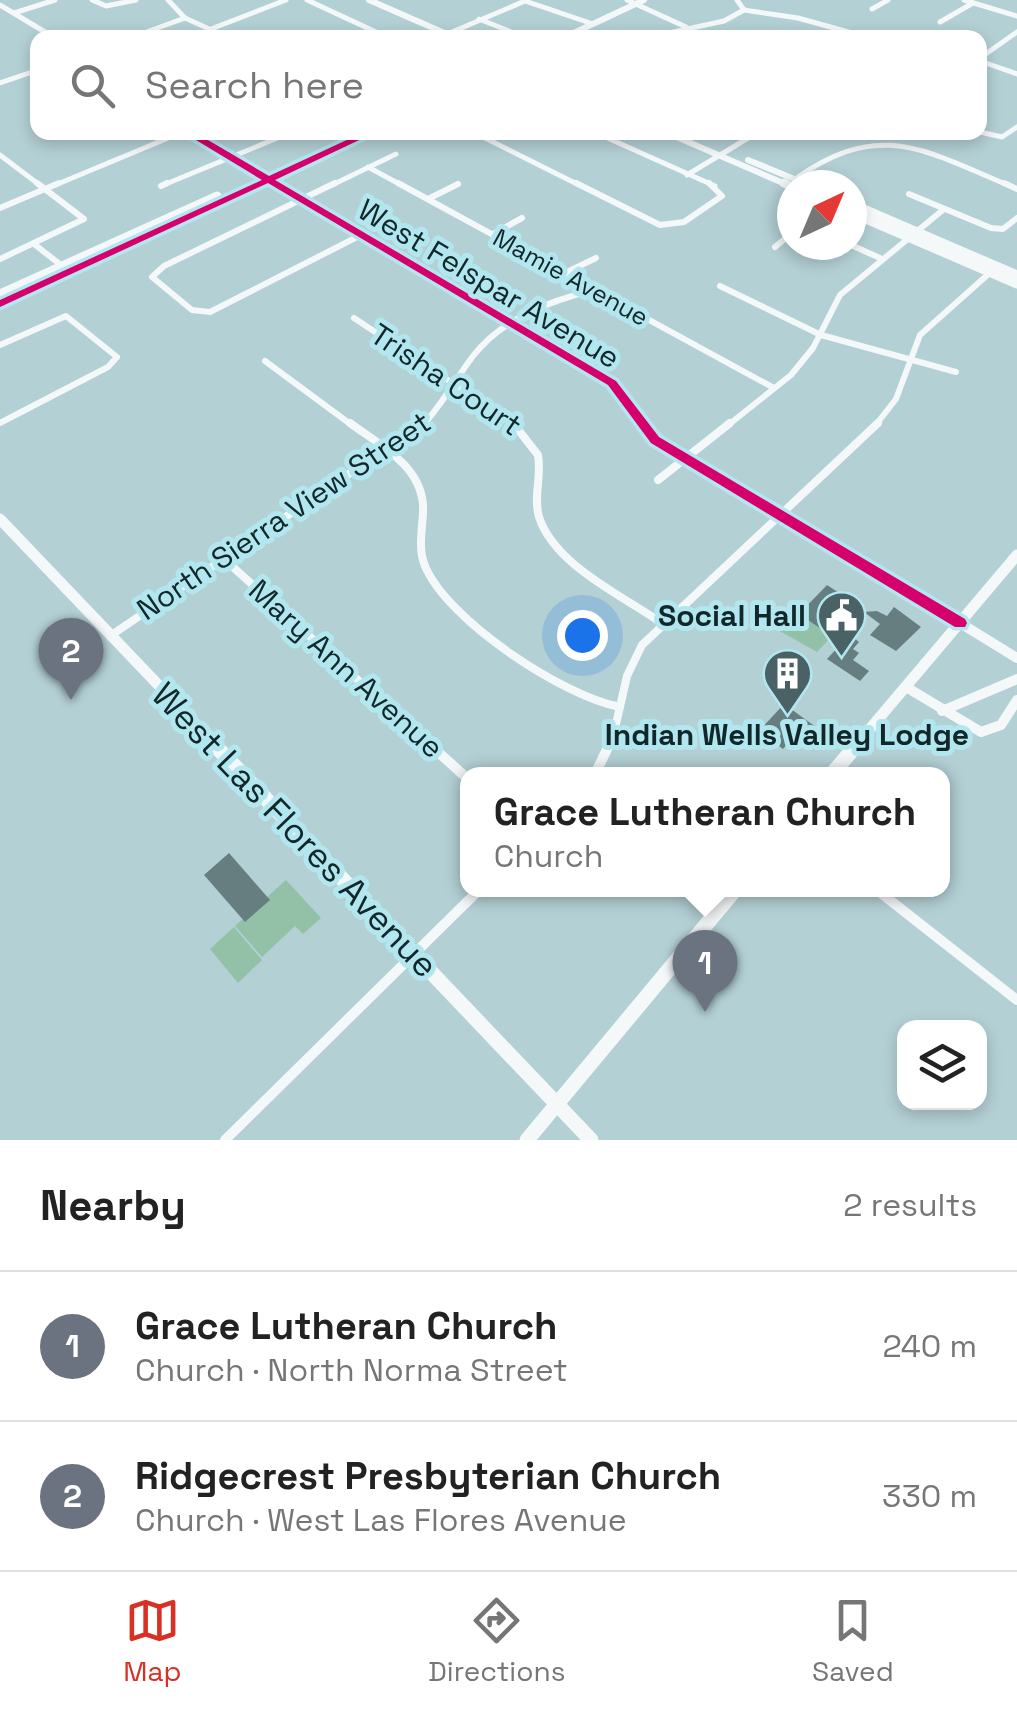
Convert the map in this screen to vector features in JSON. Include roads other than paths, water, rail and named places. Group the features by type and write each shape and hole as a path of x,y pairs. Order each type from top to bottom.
{"main road":[{"path":"264,178 341,140"},
{"path":"0,294 65,269 353,140"},
{"path":"688,140 777,176"},
{"path":"699,140 723,153"},
{"path":"867,212 1017,284"},
{"path":"867,220 912,235"},
{"path":"0,304 65,269"},
{"path":"993,270 1017,276"},
{"name":"West Las Flores Avenue","path":"0,520 591,1140"},
{"path":"838,767 1017,556"},
{"path":"526,1140 729,897"}],"street":[{"path":"14,13 55,0"},
{"path":"92,0 106,6 136,0"},
{"path":"168,0 185,18 211,29 286,0"},
{"path":"307,0 372,30"},
{"path":"369,0 432,30"},
{"path":"627,0 642,3 688,28"},
{"path":"581,30 658,0"},
{"path":"737,0 744,10"},
{"path":"872,9 888,0"},
{"path":"964,0 1017,16"},
{"path":"454,30 520,2 532,2 593,24"},
{"path":"940,22 973,2"},
{"path":"593,30 642,3"},
{"path":"0,5 42,30"},
{"path":"680,30 724,21 744,10 798,18 840,30"},
{"path":"152,30 185,18"},
{"path":"479,19 506,30"},
{"path":"987,54 1016,34"},
{"path":"987,62 1017,74"},
{"path":"0,83 30,73"},
{"path":"0,74 10,80"},
{"path":"987,134 1002,137 1017,127"},
{"path":"0,208 167,140"},
{"name":"West Felspar Avenue","path":"201,140 612,383 641,426 689,460 1017,658"},
{"path":"162,186 275,140"},
{"path":"488,140 660,225 672,226 719,199 721,190 611,140"},
{"path":"687,176 745,140"},
{"path":"814,170 846,149 886,145 926,154 1017,189"},
{"path":"359,236 210,312 192,310 152,274 396,154"},
{"path":"0,259 80,224 82,214 2,158"},
{"name":"Mamie Avenue","path":"368,167 774,388"},
{"path":"428,199 458,184"},
{"path":"909,194 991,228 1004,228 1017,218"},
{"path":"658,480 689,460 804,362 831,306 880,258 944,210"},
{"path":"493,234 522,218"},
{"path":"34,244 65,269"},
{"path":"867,252 880,258"},
{"path":"565,273 596,258"},
{"path":"600,767 615,738 632,660 663,624 891,408 924,330 993,270"},
{"path":"720,286 820,334 956,372"},
{"name":"North Sierra View Street","path":"110,636 387,452 435,415 474,354 511,324 556,301 594,290"},
{"path":"0,345 66,316 117,356 108,367 0,423"},
{"name":"Trisha Court","path":"354,318 520,428 538,450 542,474 538,506 548,534 575,560 663,624"},
{"path":"265,362 408,466 425,494 420,550 444,596 555,684 620,707"},
{"name":"Mary Ann Avenue","path":"224,559 460,773"},
{"path":"942,711 1017,680"},
{"path":"906,687 981,732 1001,725 1017,700"},
{"path":"225,1140 472,897"},
{"path":"885,897 1017,1000"}],"place":[{"name":"Social Hall","path":"841,658"},
{"name":"Ridgecrest Presbyterian Church","path":"71,700"},
{"name":"Indian Wells Valley Lodge","path":"787,716"},
{"name":"Grace Lutheran Church","path":"705,1012"}]}
